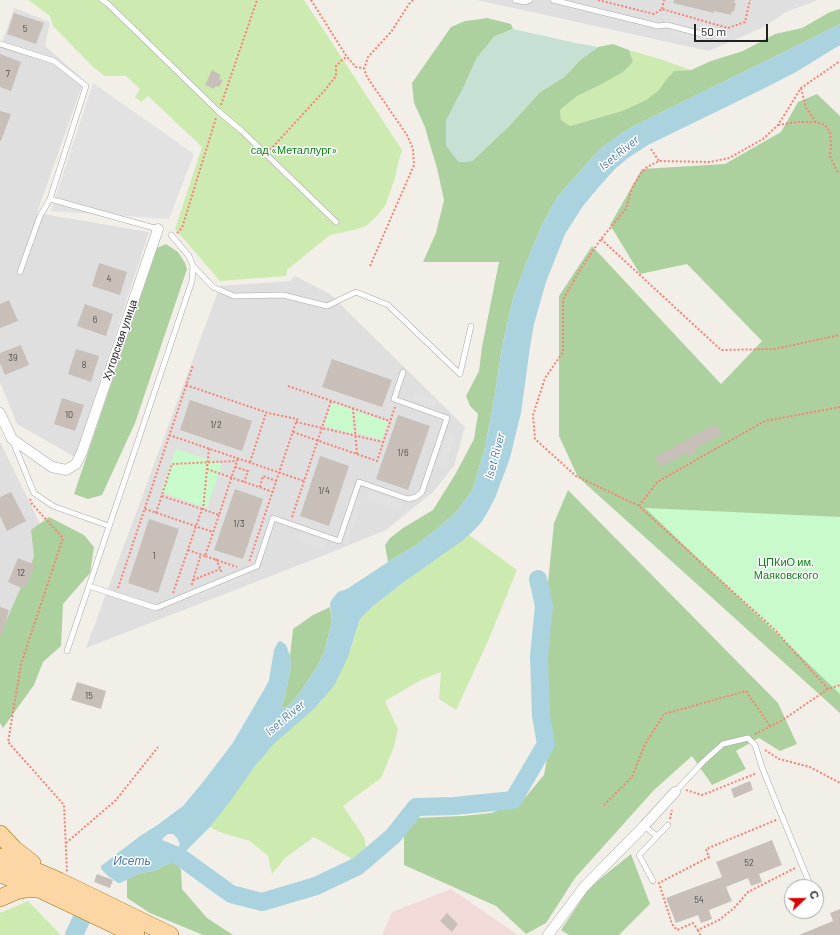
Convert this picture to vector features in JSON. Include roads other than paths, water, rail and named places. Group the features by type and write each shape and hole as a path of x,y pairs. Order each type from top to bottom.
{"main road":[{"path":"0,834 14,849 57,882"},
{"path":"0,857 15,862 57,882 120,919 170,935"},
{"path":"0,874 31,885 57,882"},
{"path":"0,898 16,891 36,889 57,882"},
{"path":"120,919 136,935"}],"street":[{"name":"Хуторская улица","path":"12,439 52,468 66,470 76,464 82,452 158,229"},
{"path":"0,413 12,439"},
{"path":"548,935 584,887 677,790"}],"lane":[{"path":"102,0 108,2 218,111 242,131 336,222"},
{"path":"515,0 525,2 530,0"},
{"path":"553,0 658,26 667,25 710,36"},
{"path":"0,44 54,61 86,86 50,199 40,216 20,272"},
{"path":"50,199 158,229"},
{"path":"171,235 189,256 193,266 212,287 234,296 284,295 327,306 356,292 388,305 460,374 471,326"},
{"path":"67,651 192,281 193,266"},
{"path":"89,586 156,608 257,566 273,518 339,541 359,482 408,499 416,497 422,492 447,418 394,400 403,372"},
{"path":"12,439 34,493 53,506 109,526"},
{"path":"677,790 703,762 723,744 748,738 755,744 763,770 808,879"},
{"path":"653,881 639,855 668,824"},
{"path":"644,826 657,836"}],"water":[{"name":"Исеть","path":"840,24 840,45 796,72 648,145 628,158 615,169 597,189 583,206 565,234 546,282 534,324 521,413 510,458 495,498 480,524 462,541 404,582 373,606 360,619 348,657 334,686 315,708 275,743 255,766 210,827 180,857 175,861 153,871 141,873 120,883 108,876 101,869 101,866 183,806 232,744 269,680 274,650 278,642 281,641 286,645 290,656 291,667 282,706 283,708 287,707 299,694 316,669 324,653 332,621 330,603 338,592 347,589 415,546 457,511 472,491 485,448 502,347 513,299 542,225 558,196 600,149 622,133","holes":["168,834 173,834 180,844 178,848 168,849 162,847 161,843 163,838"]},
{"path":"80,922 85,929 83,935 65,935 73,924"}],"waterway":[{"path":"158,848 180,857 231,894 262,902 316,886 358,866 393,836 416,807 454,806 513,800 546,744 541,716 539,656 544,606 538,579"},
{"name":"Iset River","path":"74,935 81,920"}],"park label":[{"name":"сад «Металлург»","path":"294,150"},
{"name":"ЦПКиО им. Маяковского","path":"786,568"}]}
